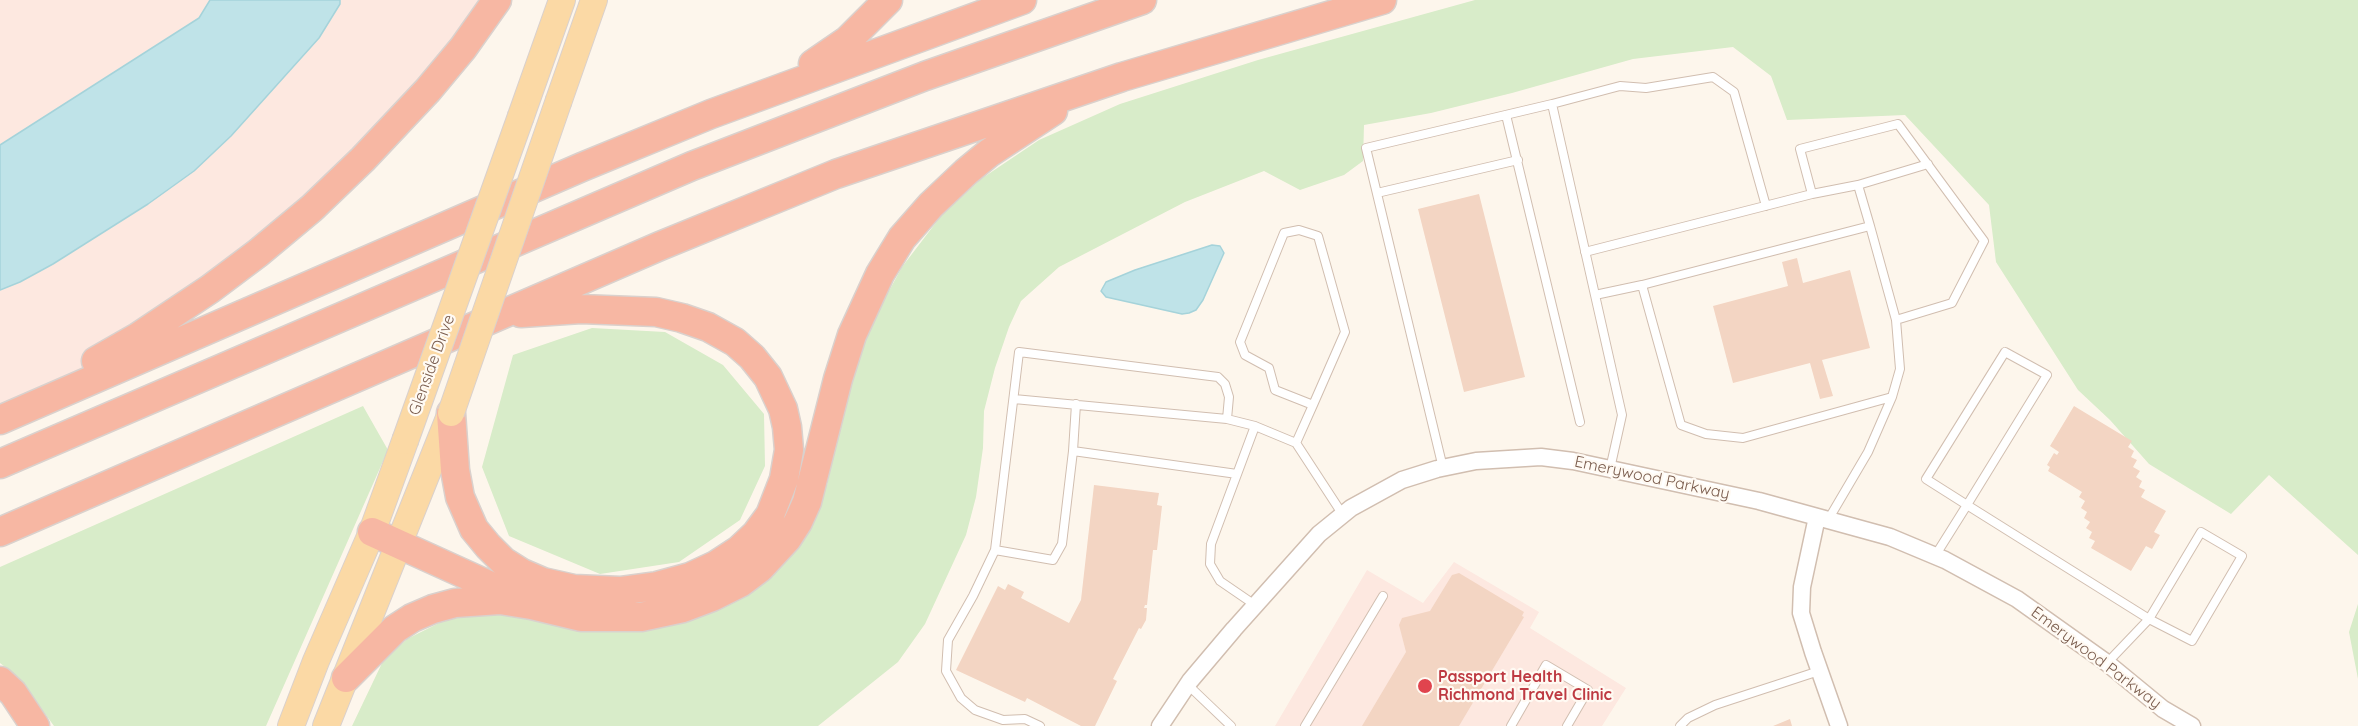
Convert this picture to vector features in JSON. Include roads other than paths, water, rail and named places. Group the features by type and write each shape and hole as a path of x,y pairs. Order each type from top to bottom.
{"highway":[{"path":"0,413 138,337 258,253 312,208 363,159 428,90 463,48 497,0"},
{"path":"711,114 820,60 848,40 888,0"},
{"path":"0,420 582,167 711,114 1022,0"},
{"path":"0,464 692,166 925,76 1142,0"},
{"path":"0,531 660,246 836,174 1122,77 1382,0"},
{"path":"346,678 395,629 412,618 455,603 513,601 582,617 641,617 683,608 712,597 740,583 760,568 787,539 807,502 838,379 852,335 880,274 902,238 945,190 989,153 1042,117 1122,77"},
{"path":"451,413 455,470 460,497 474,529 503,561 543,582 574,589 620,591 657,586 690,577 716,566 739,550 756,534 770,515 784,479 789,450 787,427 783,409 768,377 752,357 735,342 708,327 656,312 581,309 501,314"},
{"path":"372,532 531,605"},
{"path":"0,681 13,693 36,726"}],"main road":[{"name":"Glenside Drive","path":"291,726 316,661 372,532 562,0"},
{"name":"Glenside Drive","path":"326,726 451,413 594,0"}],"street":[{"name":"Emerywood Parkway","path":"1160,726 1188,685 1255,605 1320,534 1343,514 1402,480 1443,468 1476,460 1541,458 1574,461 1759,501 1890,537 1935,556 2017,599 2107,663 2163,709 2192,726"},
{"path":"1823,518 1802,587 1801,613 1839,726"}],"lane":[{"path":"1443,468 1366,148 1620,86 1646,88 1713,77 1734,92 1766,206"},
{"path":"1552,104 1622,415 1610,469"},
{"path":"1506,115 1580,422"},
{"path":"1812,194 1800,149 1898,124 1984,241 1952,303 1896,320"},
{"path":"1377,193 1518,160"},
{"path":"1586,252 1812,194 1857,185 1928,164"},
{"path":"1823,518 1868,452 1892,397 1900,369 1896,320 1857,185"},
{"path":"1595,295 1642,285 1870,225"},
{"path":"1296,443 1313,405 1345,332 1318,236 1299,230 1284,233 1240,342 1245,355 1269,368 1275,390 1313,405"},
{"path":"1642,285 1681,425 1706,434 1743,438 1892,397"},
{"path":"1040,726 1025,719 1003,720 975,710 961,698 946,671 948,640 995,550 1019,352 1218,377 1225,384 1229,397 1227,418"},
{"path":"1935,556 1967,505 2047,375 2005,352 1926,479 1967,505 2149,619 2192,641 2242,556 2201,532 2149,619 2107,663"},
{"path":"1014,399 1227,418 1255,426 1296,443 1343,514"},
{"path":"995,550 1053,560 1062,544 1076,405"},
{"path":"1255,426 1211,544 1210,564 1220,581 1255,605"},
{"path":"1073,451 1237,474"},
{"path":"1305,726 1383,596"},
{"path":"1511,726 1546,664 1588,690 1567,726"},
{"path":"1680,726 1688,718 1715,705 1820,671"},
{"path":"1188,685 1230,726"}],"water":[{"path":"210,0 340,0 340,4 319,38 231,136 194,171 148,204 53,264 0,290 0,145 199,18"},
{"path":"1212,245 1220,246 1224,253 1203,300 1196,310 1189,313 1182,314 1106,297 1101,291 1106,282"}],"place":[{"name":"Passport Health Richmond Travel Clinic","path":"1425,686"}]}
